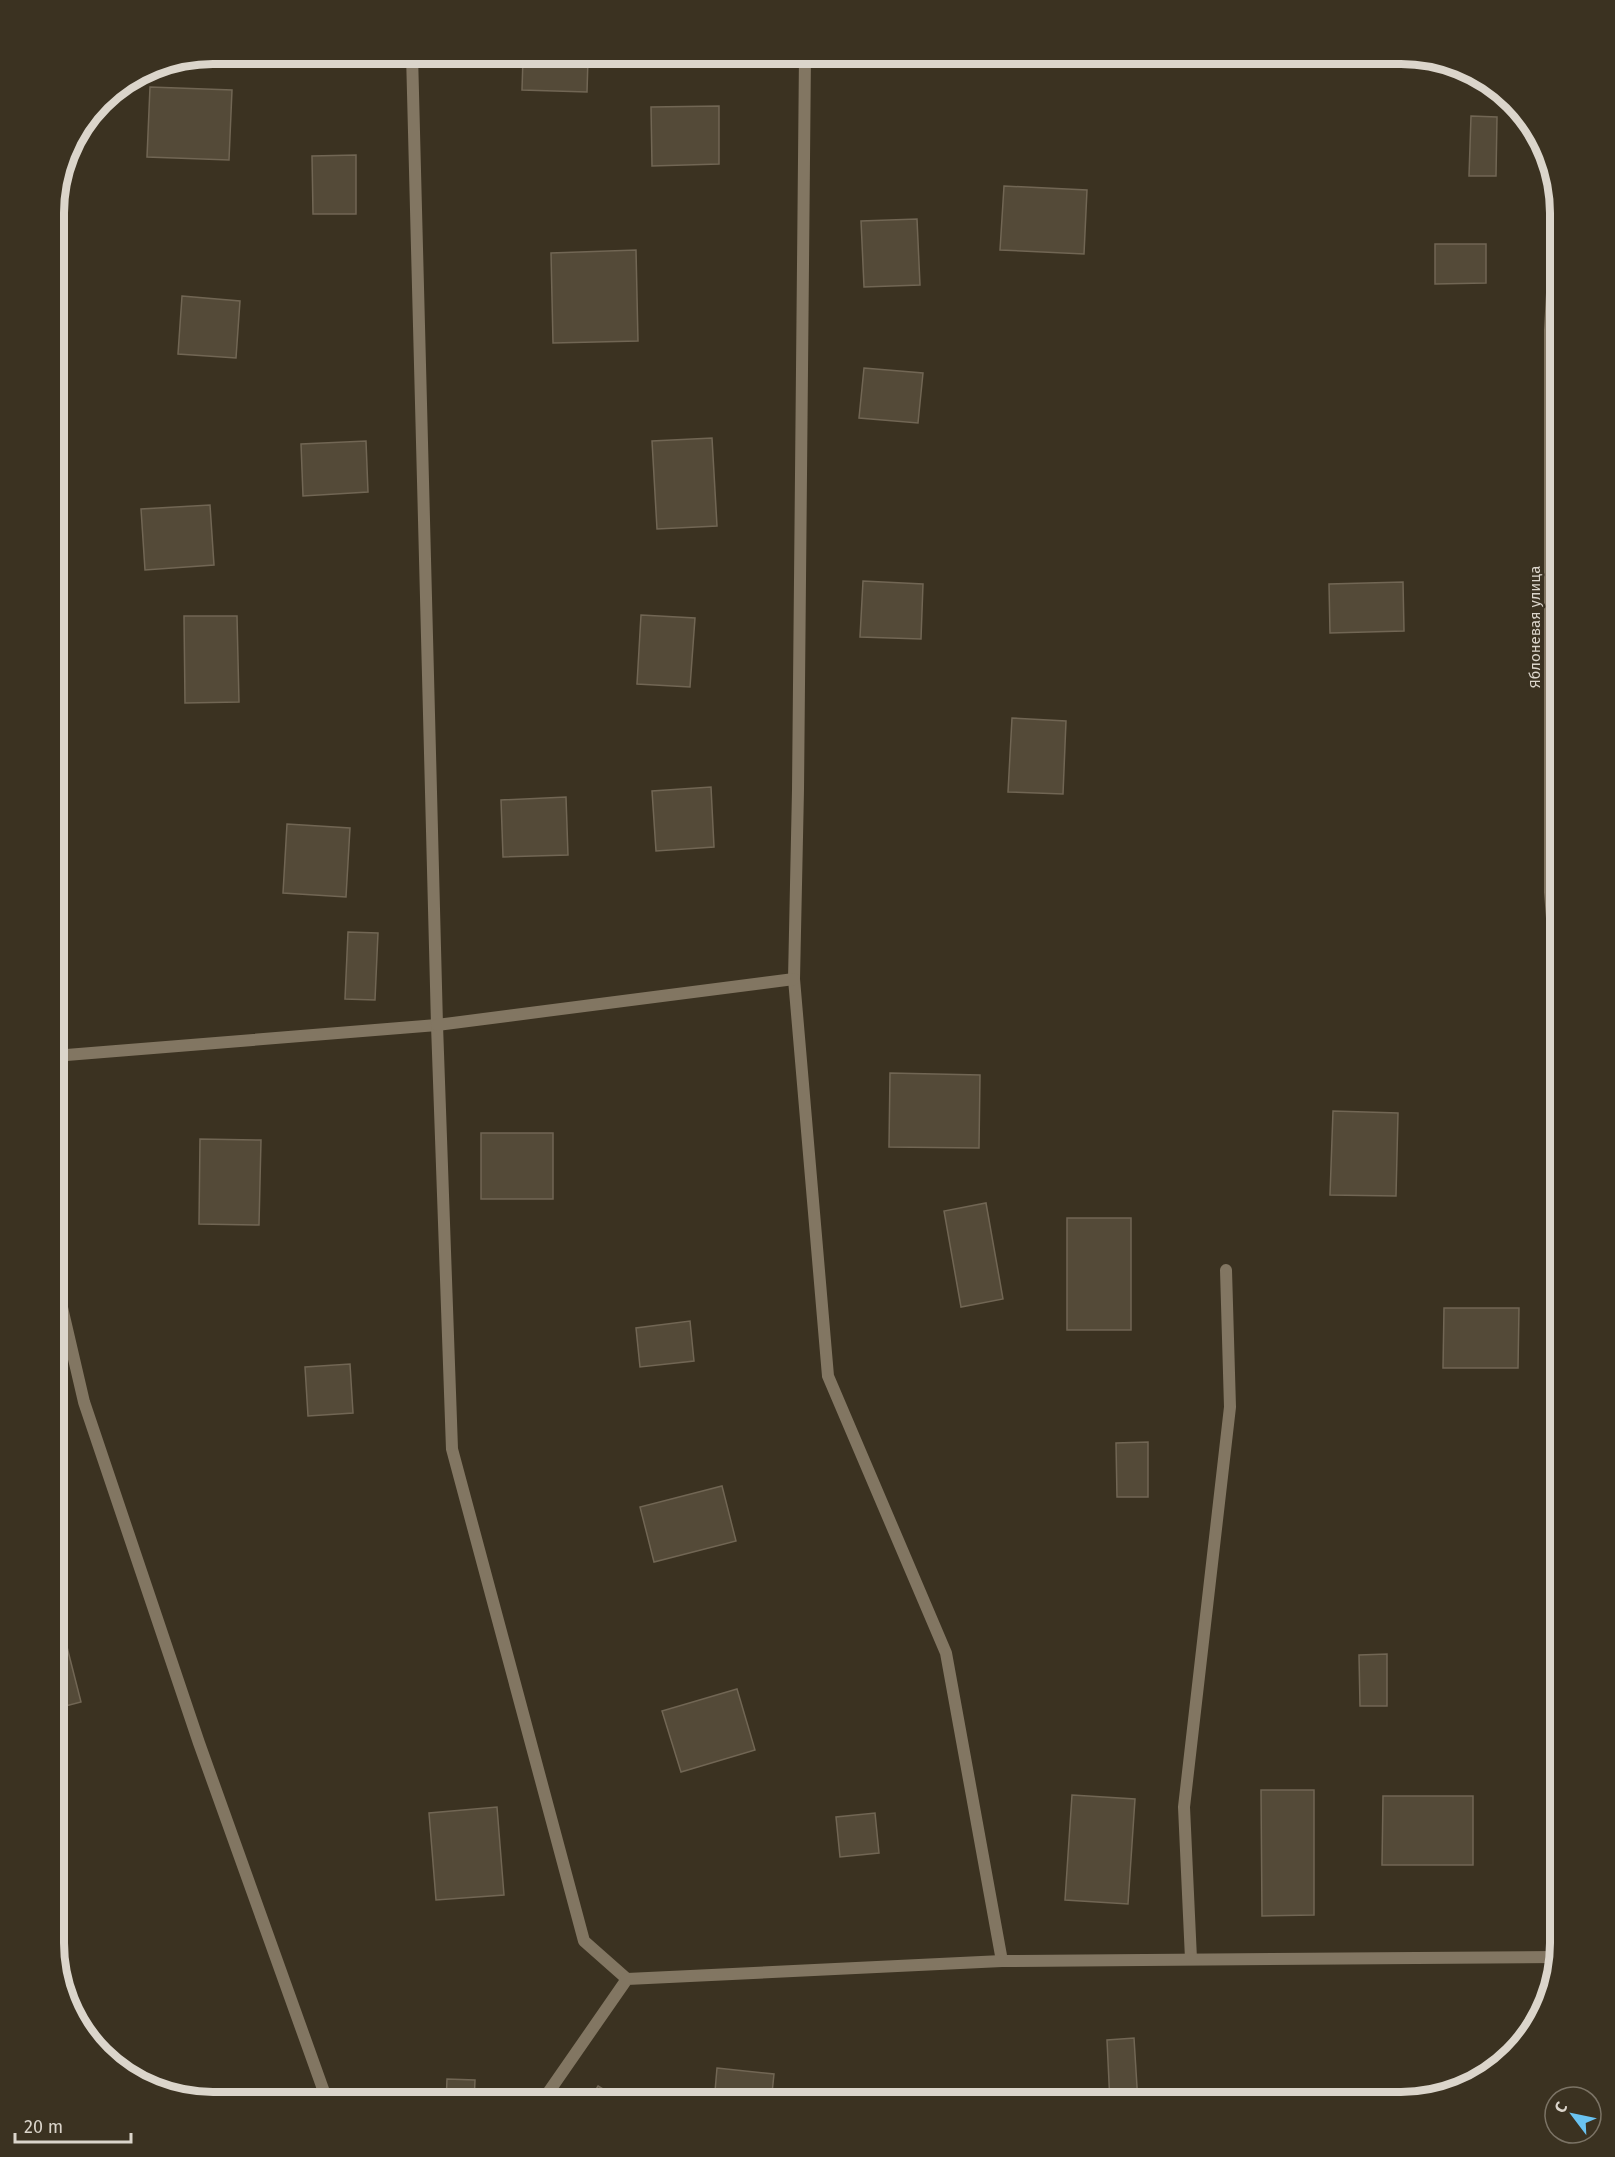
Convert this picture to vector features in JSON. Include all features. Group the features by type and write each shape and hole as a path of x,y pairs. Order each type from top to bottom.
{"street":[{"path":"412,64 437,1025 452,1449 584,1941 627,1978 1002,1960 1549,1957"},
{"path":"805,64 794,979 828,1376 946,1653 1002,1960"},
{"name":"Яблоневая улица","path":"1550,330 1550,892"},
{"path":"65,1055 437,1025 794,979"},
{"path":"1191,1959 1184,1807 1230,1407 1226,1270"},
{"path":"64,1318 84,1402 199,1743 324,2092"},
{"path":"549,2092 627,1978"}],"building":[{"path":"523,64 588,64 587,92 522,90"},
{"path":"150,87 232,90 229,160 147,157"},
{"path":"719,106 719,164 652,166 651,107"},
{"path":"1471,116 1497,117 1496,176 1469,176"},
{"path":"356,155 356,214 313,214 312,156"},
{"path":"1004,186 1087,190 1084,254 1000,250"},
{"path":"917,219 920,285 864,287 861,221"},
{"path":"1435,244 1486,244 1486,283 1435,284"},
{"path":"636,250 638,341 553,343 551,253"},
{"path":"182,296 240,301 236,358 178,354"},
{"path":"864,368 923,373 918,423 859,418"},
{"path":"712,438 717,526 657,529 652,441"},
{"path":"366,441 368,492 303,496 301,444"},
{"path":"210,505 214,565 145,570 141,509"},
{"path":"863,581 923,584 921,639 860,637"},
{"path":"1403,582 1404,631 1330,633 1329,584"},
{"path":"641,615 695,618 690,687 637,684"},
{"path":"184,616 237,616 239,702 185,703"},
{"path":"1012,718 1066,721 1063,794 1008,792"},
{"path":"711,787 714,847 656,851 652,791"},
{"path":"566,797 568,855 503,857 501,800"},
{"path":"287,824 350,828 346,897 283,893"},
{"path":"348,932 378,933 375,1000 345,999"},
{"path":"890,1073 980,1075 979,1148 889,1147"},
{"path":"1333,1111 1398,1113 1396,1196 1330,1195"},
{"path":"481,1133 553,1133 553,1199 481,1199"},
{"path":"200,1139 261,1140 259,1225 199,1224"},
{"path":"986,1203 1003,1299 961,1307 944,1211"},
{"path":"1067,1218 1131,1218 1131,1330 1067,1330"},
{"path":"1444,1308 1519,1308 1518,1368 1443,1368"},
{"path":"690,1321 694,1361 640,1367 636,1328"},
{"path":"350,1364 353,1413 308,1416 305,1367"},
{"path":"1148,1442 1148,1497 1117,1497 1116,1443"},
{"path":"722,1486 736,1541 654,1562 640,1507"},
{"path":"67,1647 81,1702 64,1706 64,1648"},
{"path":"1387,1654 1387,1706 1360,1706 1359,1655"},
{"path":"737,1689 755,1750 681,1772 662,1711"},
{"path":"1261,1790 1314,1790 1314,1915 1262,1916"},
{"path":"1072,1795 1135,1799 1128,1904 1065,1900"},
{"path":"1383,1796 1473,1796 1473,1865 1382,1865"},
{"path":"497,1807 504,1895 436,1900 429,1813"},
{"path":"875,1813 879,1853 840,1857 836,1817"},
{"path":"1134,2038 1137,2092 1109,2092 1107,2040"},
{"path":"717,2068 774,2074 772,2092 715,2092"},
{"path":"447,2079 475,2080 474,2092 446,2092"},
{"path":"598,2086 608,2092 594,2092"}]}
